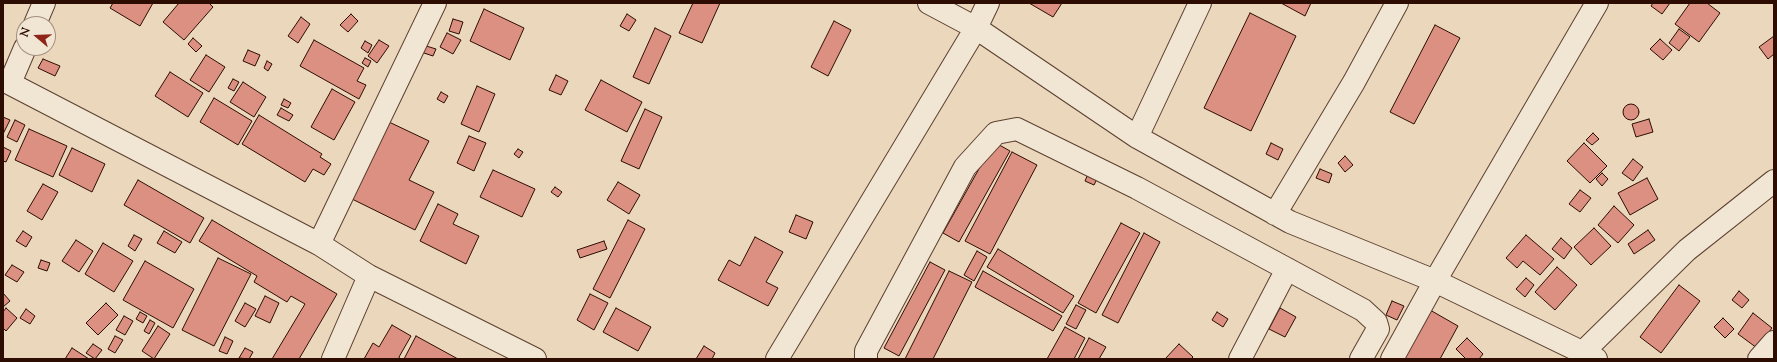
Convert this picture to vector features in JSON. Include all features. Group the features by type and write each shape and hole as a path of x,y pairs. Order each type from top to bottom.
{"street":[{"path":"38,16 44,3"},
{"path":"319,244 434,3"},
{"path":"929,3 976,28 1137,138 1274,214 1290,222 1435,281 1589,356 1687,250 1774,181"},
{"path":"777,359 976,28 988,3"},
{"path":"1137,138 1200,3"},
{"path":"1274,214 1354,82 1397,3"},
{"path":"1392,359 1435,281 1597,3"},
{"path":"21,56 6,82 319,244 369,276 535,359"},
{"path":"866,359 866,351 965,167 996,133 1017,129 1137,188 1363,310 1376,322 1378,329 1361,359"},
{"path":"1240,359 1287,269"},
{"path":"333,359 369,276"},
{"path":"1759,359 1774,342"}],"building":[{"path":"113,3 153,3 140,26 110,8"},
{"path":"179,3 209,3 213,7 184,40 163,22"},
{"path":"693,3 720,3 702,43 679,33"},
{"path":"1029,3 1062,3 1053,17"},
{"path":"1281,3 1311,3 1305,16"},
{"path":"1653,3 1670,3 1662,14 1651,6"},
{"path":"1690,3 1707,3 1720,13 1699,42 1675,24"},
{"path":"484,9 524,28 510,60 470,41"},
{"path":"1250,13 1296,36 1251,131 1204,108"},
{"path":"351,14 358,21 348,32 340,25"},
{"path":"627,14 636,20 629,31 620,26"},
{"path":"301,17 310,24 298,43 288,36"},
{"path":"453,19 463,22 459,34 449,31"},
{"path":"834,21 851,30 828,76 811,67"},
{"path":"1435,25 1460,38 1414,124 1390,112"},
{"path":"655,28 671,36 649,84 633,77"},
{"path":"1679,29 1690,37 1679,51 1669,43"},
{"path":"447,33 461,40 453,54 440,47"},
{"path":"1774,36 1774,54 1768,59 1759,47"},
{"path":"193,38 202,46 196,52 188,44"},
{"path":"1660,39 1672,50 1663,60 1650,49"},
{"path":"314,40 364,68 357,81 366,85 359,99 300,66"},
{"path":"379,40 389,46 377,63 368,56"},
{"path":"365,41 372,45 368,53 361,48"},
{"path":"423,45 436,49 433,56 421,52"},
{"path":"248,50 260,55 255,66 243,61"},
{"path":"206,55 225,67 209,92 190,80"},
{"path":"365,58 371,61 368,67 362,63"},
{"path":"43,59 60,66 55,76 38,68"},
{"path":"267,61 272,64 268,71 264,68"},
{"path":"170,72 203,93 188,117 155,96"},
{"path":"556,75 568,81 561,95 549,90"},
{"path":"233,79 239,82 234,91 228,88"},
{"path":"601,80 642,102 627,132 585,110"},
{"path":"243,82 266,97 254,117 230,102"},
{"path":"477,86 495,94 479,132 461,124"},
{"path":"332,89 355,102 334,140 311,127"},
{"path":"441,92 448,96 444,103 437,99"},
{"path":"214,98 252,121 238,145 200,122"},
{"path":"284,99 291,103 288,108 281,105"},
{"path":"1631,104 1638,109 1639,112 1634,119 1631,120 1624,115 1623,112 1628,105"},
{"path":"281,108 293,115 289,121 277,115"},
{"path":"645,109 662,117 639,169 621,161"},
{"path":"259,115 322,154 320,157 331,164 324,175 313,169 305,182 242,144"},
{"path":"3,117 10,120 3,134"},
{"path":"1649,119 1653,132 1636,137 1632,124"},
{"path":"15,120 25,125 17,142 7,137"},
{"path":"389,122 429,141 409,180 434,192 415,230 352,199"},
{"path":"29,129 67,146 53,177 15,160"},
{"path":"1593,133 1599,139 1592,145 1586,140"},
{"path":"469,136 486,143 474,171 457,163"},
{"path":"994,142 1010,151 959,242 943,233"},
{"path":"1271,143 1283,149 1278,160 1266,154"},
{"path":"1584,143 1607,166 1590,183 1567,161"},
{"path":"3,147 11,151 6,162 3,161"},
{"path":"72,148 105,164 92,192 59,175"},
{"path":"518,149 523,152 519,158 514,154"},
{"path":"1012,152 1037,165 990,254 965,241"},
{"path":"1345,156 1353,165 1345,172 1338,163"},
{"path":"1633,159 1643,167 1633,181 1622,173"},
{"path":"1320,169 1332,174 1329,183 1316,178"},
{"path":"493,170 535,189 522,217 480,197"},
{"path":"1602,173 1608,179 1602,186 1596,179"},
{"path":"1088,174 1097,179 1094,185 1085,181"},
{"path":"1647,178 1658,199 1630,215 1618,193"},
{"path":"138,180 204,218 190,243 124,205"},
{"path":"618,182 640,195 629,214 607,200"},
{"path":"43,184 58,192 42,220 27,211"},
{"path":"555,187 562,192 558,197 551,192"},
{"path":"1580,190 1591,198 1580,212 1569,204"},
{"path":"438,204 458,214 453,224 479,236 466,264 420,241"},
{"path":"1614,206 1634,225 1618,243 1598,225"},
{"path":"796,215 813,222 806,239 789,232"},
{"path":"212,220 337,294 299,359 272,359 305,304 291,296 287,302 254,282 257,276 199,241"},
{"path":"628,220 645,229 610,298 593,289"},
{"path":"1121,223 1140,233 1096,313 1078,303"},
{"path":"1594,228 1611,246 1591,265 1574,247"},
{"path":"1648,230 1655,240 1634,254 1628,244"},
{"path":"23,231 32,237 26,247 16,241"},
{"path":"164,231 182,242 175,253 157,243"},
{"path":"1144,233 1160,242 1118,323 1102,315"},
{"path":"134,235 142,239 135,251 128,246"},
{"path":"1526,235 1554,259 1540,275 1523,261 1517,268 1506,258"},
{"path":"755,237 783,252 766,282 778,288 768,306 718,280 729,260 740,266"},
{"path":"1561,238 1572,248 1564,259 1552,249"},
{"path":"76,240 93,251 79,272 62,261"},
{"path":"604,241 607,249 580,258 577,250"},
{"path":"103,243 133,261 114,292 85,274"},
{"path":"998,249 1074,296 1063,313 987,267"},
{"path":"977,251 987,257 974,281 964,275"},
{"path":"218,258 251,274 214,346 182,330"},
{"path":"41,260 50,263 47,271 38,268"},
{"path":"145,261 194,289 173,328 123,300"},
{"path":"930,262 945,270 899,356 884,348"},
{"path":"12,265 24,272 17,282 5,275"},
{"path":"1557,267 1577,285 1555,310 1535,292"},
{"path":"949,271 972,282 933,359 905,359"},
{"path":"983,271 1062,316 1053,331 975,287"},
{"path":"1526,278 1534,285 1525,297 1516,289"},
{"path":"1679,285 1700,301 1661,353 1640,337"},
{"path":"1739,291 1749,300 1742,308 1732,300"},
{"path":"3,293 10,301 3,307"},
{"path":"590,294 608,303 594,330 577,320"},
{"path":"265,296 279,303 270,323 255,316"},
{"path":"1392,301 1404,306 1397,320 1386,315"},
{"path":"106,303 118,315 98,335 86,323"},
{"path":"245,303 256,309 245,327 235,321"},
{"path":"1076,305 1086,310 1076,329 1066,324"},
{"path":"6,308 17,318 6,331 3,328 3,312"},
{"path":"616,308 651,327 638,351 603,332"},
{"path":"1280,308 1296,317 1285,337 1269,329"},
{"path":"26,309 35,316 30,324 20,318"},
{"path":"1430,310 1458,326 1440,359 1404,359"},
{"path":"140,312 147,316 143,323 136,319"},
{"path":"1217,312 1228,319 1223,327 1212,320"},
{"path":"1753,313 1772,328 1757,348 1738,334"},
{"path":"124,316 133,321 125,335 116,330"},
{"path":"1723,318 1734,329 1725,338 1714,327"},
{"path":"150,320 155,323 149,334 144,331"},
{"path":"392,325 411,336 399,357 400,359 364,359 373,343 379,347"},
{"path":"158,326 170,334 154,359 142,351"},
{"path":"1065,327 1085,338 1074,359 1047,359"},
{"path":"115,336 123,340 115,353 108,349"},
{"path":"416,336 458,359 404,359"},
{"path":"225,337 233,341 227,354 219,351"},
{"path":"1089,338 1106,347 1099,359 1078,359"},
{"path":"1467,338 1483,354 1479,359 1466,359 1456,349"},
{"path":"93,344 102,350 95,359 86,353"},
{"path":"1179,344 1193,357 1191,359 1165,359"},
{"path":"704,346 715,353 712,359 696,359"},
{"path":"72,348 89,359 65,359"},
{"path":"245,348 253,352 249,359 239,358"}]}
